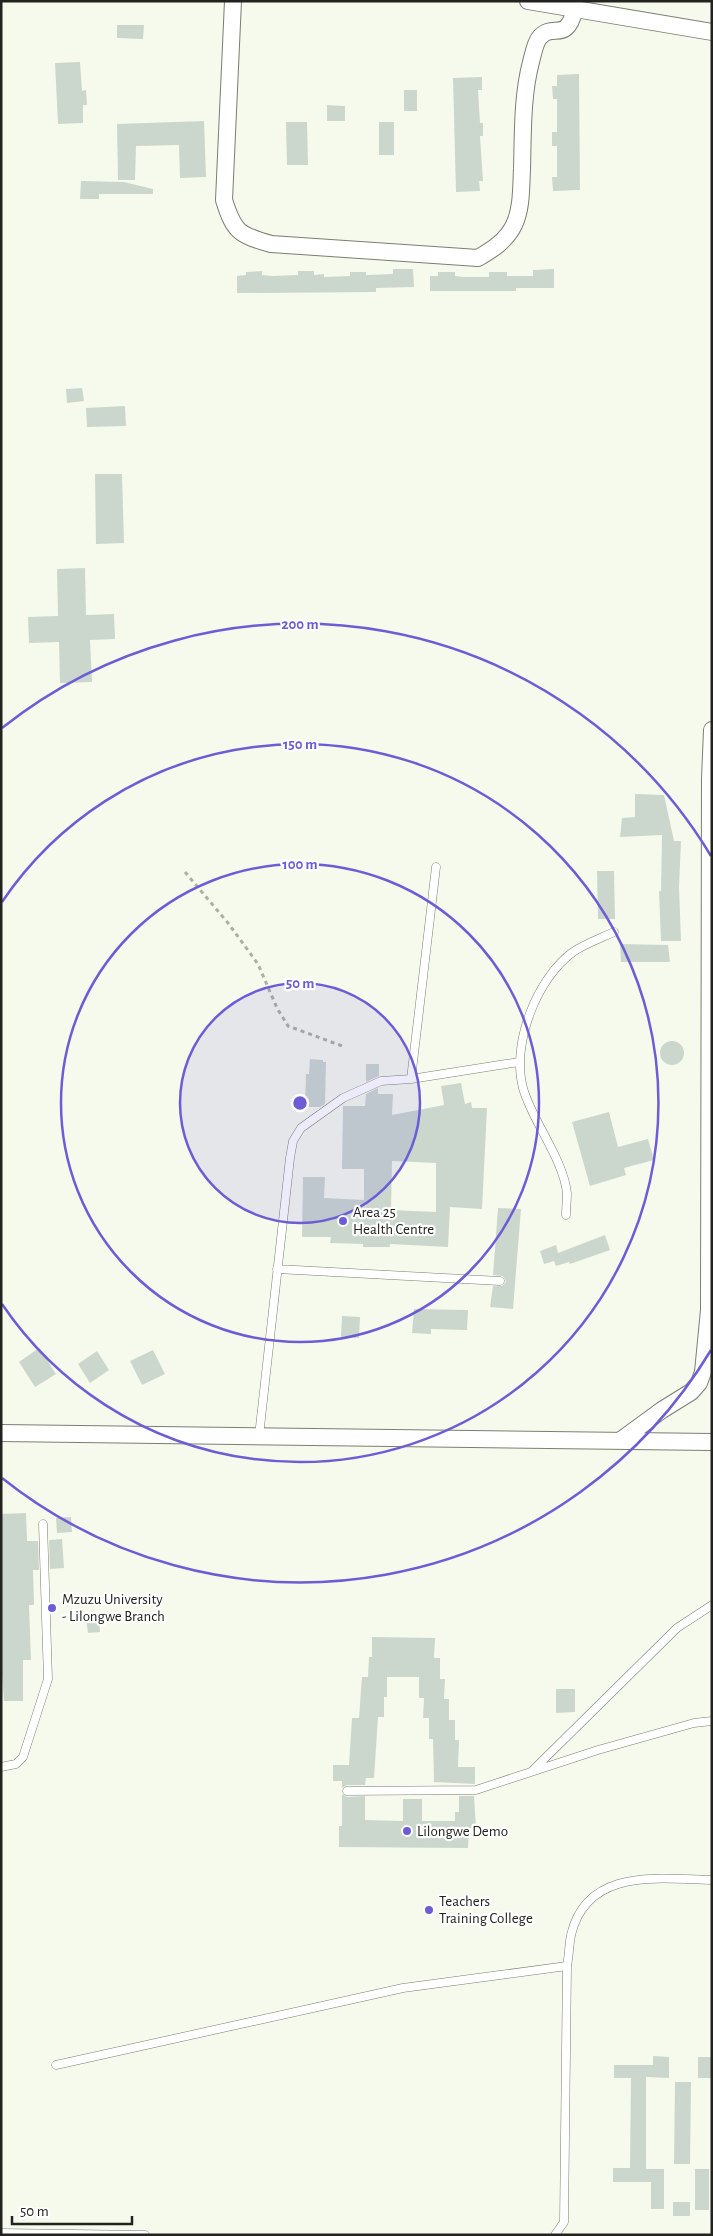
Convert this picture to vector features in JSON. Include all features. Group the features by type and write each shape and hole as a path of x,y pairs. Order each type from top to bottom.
{"street":[{"path":"233,1 224,200 232,223 247,238 271,244 478,258 498,246 514,226 520,200 524,114 530,64 538,38 544,33 567,28 572,23 575,9"},
{"path":"528,1 712,32"},
{"path":"621,1440 662,1410 692,1392 699,1383 704,1366 709,1310 710,779 712,730"},
{"path":"1,1432 712,1442"}],"lane":[{"path":"411,1079 436,868"},
{"path":"566,1215 567,1192 561,1173 523,1088 519,1062 528,1018 546,979 573,953 614,932"},
{"path":"259,1436 290,1158 293,1141 301,1128 343,1098 381,1081 411,1079 519,1062"},
{"path":"277,1269 500,1281"},
{"path":"1,1768 16,1764 23,1757 48,1679 43,1524"},
{"path":"529,1773 677,1628 712,1605"},
{"path":"347,1791 476,1790 598,1750 685,1726 712,1721"},
{"path":"555,2235 564,2222 568,1966 571,1934 580,1913 587,1902 602,1890 619,1883 639,1879 712,1880"},
{"path":"56,2065 403,1988 568,1966"},
{"path":"1,2233 145,2235"}],"path":[{"path":"185,872 228,923 258,964 277,1008 288,1026 345,1047"}],"building":[{"path":"117,25 144,25 143,39 117,38"},
{"path":"80,62 82,91 86,90 87,105 83,105 83,123 58,124 55,63"},
{"path":"579,74 580,190 553,191 552,177 557,177 557,146 552,146 552,132 557,132 557,99 553,99 552,86 557,86 557,75"},
{"path":"482,77 482,90 478,90 480,123 483,123 483,136 480,136 483,181 479,181 480,191 456,192 453,78"},
{"path":"404,90 417,90 417,111 404,111"},
{"path":"327,105 345,106 345,121 327,121"},
{"path":"204,121 206,177 180,178 179,145 136,146 135,180 118,180 117,124"},
{"path":"286,122 307,122 308,165 287,165"},
{"path":"379,122 394,122 394,155 379,155"},
{"path":"81,181 124,182 153,189 153,194 99,194 99,199 80,199"},
{"path":"393,269 413,269 414,287 376,288 376,292 237,293 237,276 246,275 246,272 262,271 262,275 272,276 298,275 298,271 314,271 314,275 324,274 324,277 350,276 350,272 366,272 366,275 393,274"},
{"path":"554,269 554,288 516,288 516,291 430,291 430,276 438,276 438,272 455,272 455,276 464,277 489,277 489,272 507,272 507,276 533,276 533,270"},
{"path":"82,388 84,401 67,403 66,389"},
{"path":"125,406 126,426 87,427 86,408"},
{"path":"95,474 122,474 124,543 96,544"},
{"path":"85,568 86,615 114,614 115,639 90,640 92,682 60,683 59,642 29,643 28,617 58,616 57,569"},
{"path":"635,794 664,795 674,841 681,841 679,887 681,941 661,941 659,891 661,891 662,835 620,837 622,818 635,817"},
{"path":"597,871 614,871 615,919 598,919"},
{"path":"620,944 668,945 670,962 621,962"},
{"path":"672,1041 677,1042 683,1048 683,1058 677,1064 672,1065 667,1064 661,1058 660,1053 661,1048 667,1042"},
{"path":"310,1059 326,1062 325,1104 320,1107 305,1107 306,1074 309,1074"},
{"path":"366,1064 379,1064 379,1076 366,1082"},
{"path":"461,1083 465,1104 471,1102 472,1108 487,1108 482,1209 450,1207 448,1247 390,1244 390,1247 363,1247 363,1244 330,1243 331,1237 302,1237 303,1177 325,1177 324,1198 364,1200 364,1169 342,1169 343,1106 365,1106 366,1094 378,1088 378,1094 393,1094 392,1115 444,1105 441,1086","holes":["392,1161 436,1163 436,1212 391,1210"]},
{"path":"609,1112 618,1147 648,1139 654,1160 624,1168 626,1175 590,1186 572,1122"},
{"path":"498,1208 521,1209 513,1309 490,1307 493,1286 502,1286 506,1282 503,1276 493,1275"},
{"path":"605,1235 610,1250 570,1264 569,1262 556,1266 554,1261 544,1264 540,1251 556,1245 558,1253"},
{"path":"414,1309 468,1310 467,1330 431,1329 431,1334 412,1333"},
{"path":"342,1316 360,1317 359,1338 341,1337"},
{"path":"39,1348 56,1374 35,1387 19,1362"},
{"path":"153,1350 165,1374 142,1385 130,1361"},
{"path":"97,1351 109,1370 90,1383 78,1364"},
{"path":"26,1513 27,1541 38,1541 39,1570 33,1570 34,1605 29,1605 31,1660 23,1660 23,1701 4,1701 1,1661 1,1514"},
{"path":"71,1517 72,1532 57,1533 56,1518"},
{"path":"62,1539 64,1568 50,1569 49,1540"},
{"path":"99,1616 100,1632 88,1633 86,1617"},
{"path":"372,1637 435,1638 434,1658 440,1658 440,1679 445,1679 444,1699 449,1699 449,1720 455,1720 455,1740 459,1740 458,1767 475,1767 475,1784 434,1782 433,1739 429,1739 429,1718 423,1718 424,1698 419,1698 419,1677 387,1677 384,1717 378,1717 374,1778 366,1778 365,1785 347,1785 342,1788 342,1781 333,1781 333,1765 349,1765 352,1718 359,1718 362,1677 368,1677 369,1657 372,1657"},
{"path":"556,1689 575,1689 575,1712 556,1713"},
{"path":"342,1794 347,1797 365,1796 365,1820 403,1821 403,1799 422,1799 422,1821 455,1821 455,1812 459,1812 459,1796 474,1796 476,1828 469,1828 468,1848 339,1847 339,1826 342,1826"},
{"path":"653,2056 669,2057 669,2078 646,2077 646,2169 664,2169 664,2209 651,2209 651,2182 613,2182 613,2168 630,2168 631,2078 614,2078 614,2065 653,2065"},
{"path":"698,2057 712,2057 712,2078 698,2078"},
{"path":"675,2082 691,2082 690,2164 674,2164"},
{"path":"695,2169 709,2169 709,2210 695,2210"},
{"path":"673,2202 690,2202 690,2216 673,2216"}],"place":[{"name":"Area 25 Health Centre","path":"343,1221"},
{"name":"Mzuzu University - Lilongwe Branch","path":"52,1608"},
{"name":"Lilongwe Demo","path":"407,1831"},
{"name":"Teachers Training College","path":"429,1910"}]}
